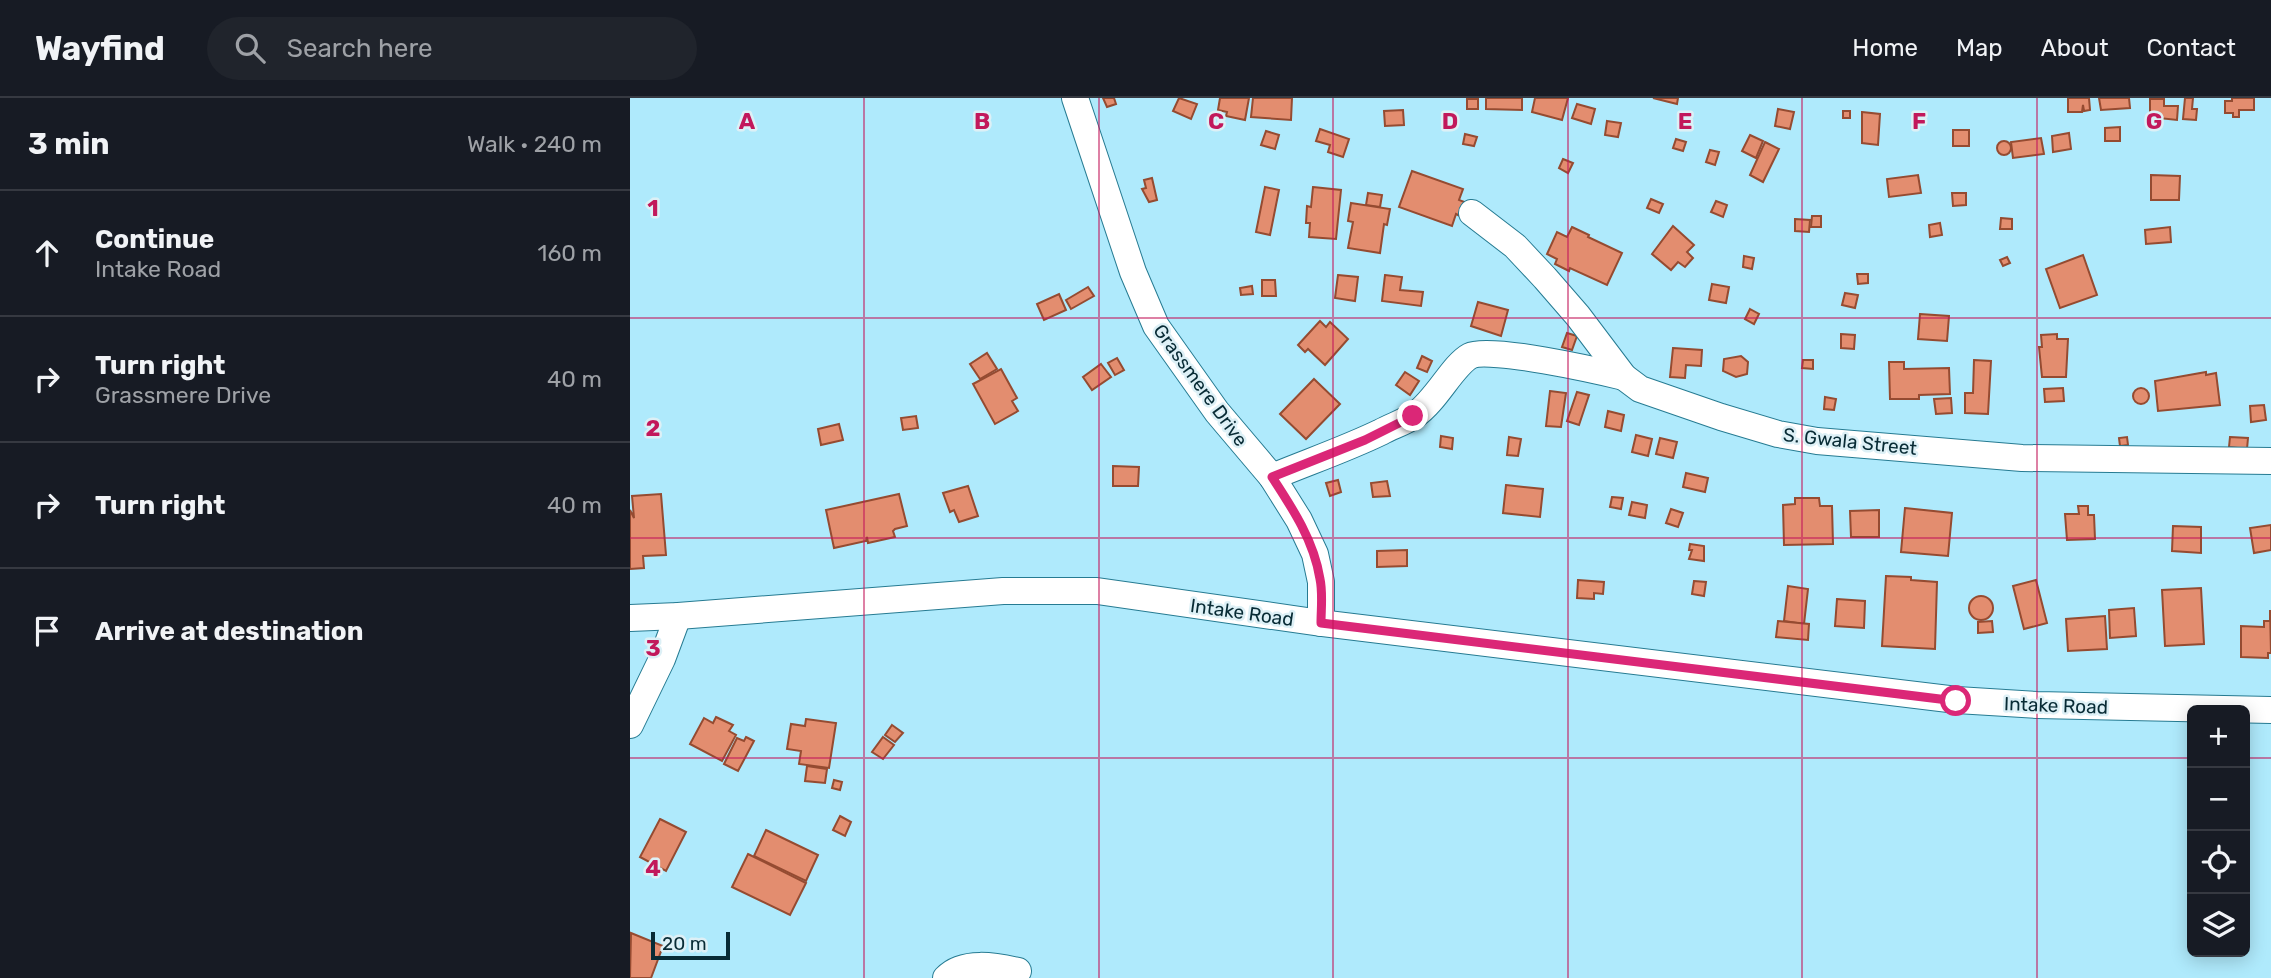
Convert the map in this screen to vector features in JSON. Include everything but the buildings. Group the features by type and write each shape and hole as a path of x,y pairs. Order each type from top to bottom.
{"street":[{"name":"Grassmere Drive","path":"1075,98 1133,272 1156,326 1217,412 1272,477 1299,520 1315,554 1321,582 1321,623"},
{"name":"S. Gwala Street","path":"1472,213 1515,246 1545,278 1624,377 1640,389 1721,417 1778,434 1817,441 2022,458 2271,461"},
{"path":"1272,477 1365,440 1413,416 1430,403 1470,356 1499,355 1580,366 1624,377"},
{"name":"Intake Road","path":"630,618 1003,591 1084,591 1956,701 2271,710"},
{"path":"630,725 662,659 678,616"},
{"path":"946,978 950,974 992,965 1018,971"}],"route":[{"path":"1413,416 1365,440 1272,477 1299,520 1315,554 1321,582 1321,623 1956,701"}]}
